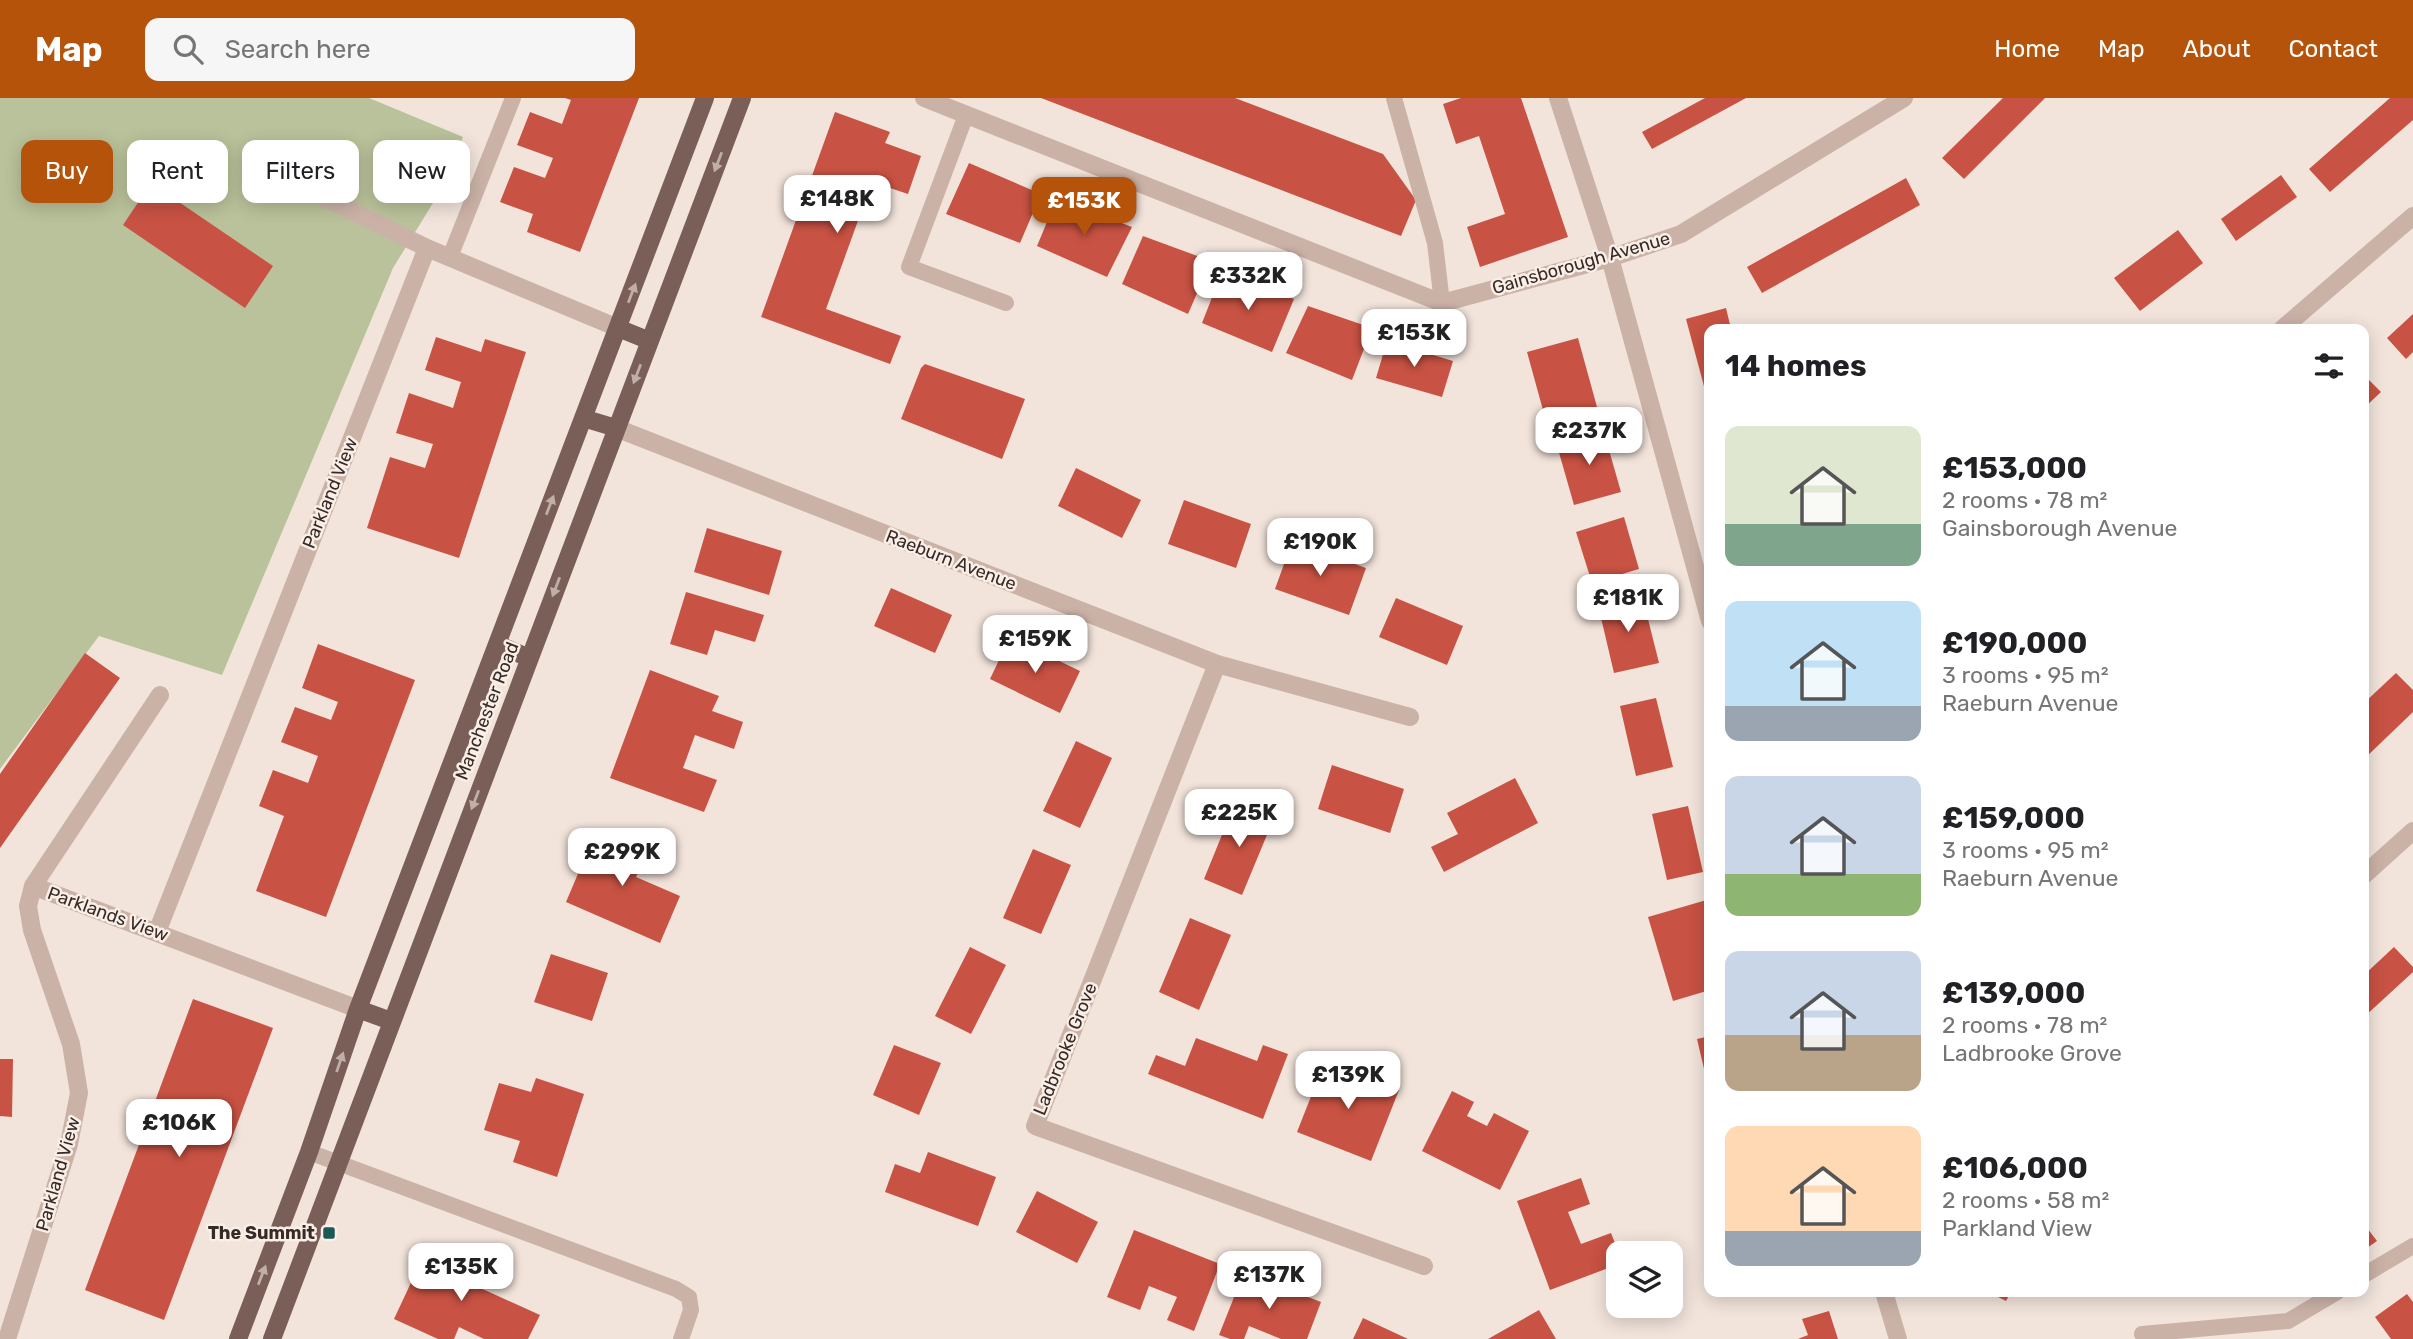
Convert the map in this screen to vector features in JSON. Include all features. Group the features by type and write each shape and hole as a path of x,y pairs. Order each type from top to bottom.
{"main road":[{"name":"Manchester Road","path":"237,1339 309,1152 358,1009 705,98"},
{"name":"Manchester Road","path":"272,1339 742,98"},
{"path":"618,328 650,341"},
{"path":"583,418 616,428"},
{"path":"497,644 529,657"},
{"path":"358,1009 391,1021"}],"street":[{"path":"924,98 957,107 1442,303"},
{"path":"1558,98 1610,258 1704,599"},
{"name":"Gainsborough Avenue","path":"1442,303 1610,258 1681,234 1904,98"},
{"path":"336,203 450,257 618,328"},
{"path":"2288,324 2413,216"},
{"name":"Parkland View","path":"157,932 428,247"},
{"name":"Raeburn Avenue","path":"616,428 1217,664 1410,717"},
{"name":"Ladbrooke Grove","path":"1217,664 1035,1126 1424,1266"},
{"name":"Parklands View","path":"160,695 33,886 358,1009"},
{"path":"2369,871 2413,831"},
{"name":"Parkland View","path":"7,1339 69,1143 79,1093 71,1044 32,930 28,906 33,886"},
{"path":"1885,1297 1898,1339"}],"lane":[{"path":"450,257 513,98"},
{"path":"1394,98 1435,243 1442,303"},
{"path":"957,107 909,267 1006,303"},
{"path":"309,1152 676,1289 689,1297 691,1310 681,1339"},
{"path":"2369,1272 2413,1245"},
{"path":"2142,1334 2288,1321 2329,1297"}],"green space":[{"path":"0,98 369,98 463,137 462,140 373,140 373,203 433,203 393,268 222,675 99,636 0,769"}],"building":[{"path":"565,98 639,98 580,252 527,232 533,214 500,202 514,167 545,178 553,158 517,145 530,112 562,124 571,100"},
{"path":"1041,98 1235,98 1383,154 1416,200 1401,236"},
{"path":"1461,98 1521,98 1568,237 1480,267 1467,227 1505,214 1479,136 1456,144 1443,104"},
{"path":"1705,98 1746,98 1652,149 1642,132"},
{"path":"2003,98 2045,98 1964,179 1942,158"},
{"path":"2390,98 2413,98 2413,120 2330,192 2309,169"},
{"path":"835,112 890,132 885,143 921,156 908,194 872,182 826,309 901,336 890,364 761,317"},
{"path":"969,163 1041,194 1020,243 946,214"},
{"path":"2281,175 2297,197 2236,241 2221,219"},
{"path":"1906,178 1920,205 1762,293 1747,267"},
{"path":"1057,198 1132,227 1107,277 1037,246"},
{"path":"138,203 180,203 273,266 245,308 123,225"},
{"path":"2178,230 2203,263 2140,311 2114,278"},
{"path":"1143,236 1211,261 1188,314 1122,284"},
{"path":"1222,272 1294,299 1272,352 1202,323"},
{"path":"1308,306 1372,328 1352,380 1286,353"},
{"path":"1726,308 1730,324 1704,324 1704,386 1686,319"},
{"path":"2413,314 2413,352 2406,359 2387,338"},
{"path":"436,337 481,352 485,339 526,352 459,558 367,528 390,457 425,468 433,444 396,433 409,393 453,408 461,382 425,370"},
{"path":"1578,338 1597,407 1546,421 1527,352"},
{"path":"1387,341 1453,361 1442,397 1376,378"},
{"path":"925,364 1025,399 1002,459 901,419"},
{"path":"2369,380 2381,392 2369,403"},
{"path":"1603,429 1621,492 1574,505 1556,442"},
{"path":"1076,468 1141,500 1122,538 1058,506"},
{"path":"1184,500 1251,524 1236,568 1168,544"},
{"path":"1624,517 1639,569 1592,583 1576,532"},
{"path":"707,528 782,551 769,595 694,572"},
{"path":"1292,542 1366,568 1349,615 1275,589"},
{"path":"891,588 952,615 935,653 874,626"},
{"path":"686,592 764,615 755,642 715,630 707,655 670,644"},
{"path":"1642,595 1659,663 1614,673 1598,605"},
{"path":"1396,598 1463,626 1447,665 1379,637"},
{"path":"1010,637 1080,671 1060,713 990,679"},
{"path":"318,644 415,680 326,917 256,891 284,816 259,806 273,770 308,783 318,756 281,742 295,707 331,720 338,702 302,688"},
{"path":"85,653 120,678 0,848 0,774"},
{"path":"650,670 719,696 712,711 743,722 734,749 695,735 683,768 717,780 704,812 610,778"},
{"path":"2396,673 2413,690 2413,712 2369,754 2369,698"},
{"path":"1656,698 1673,767 1636,776 1620,706"},
{"path":"1076,741 1112,758 1080,828 1043,811"},
{"path":"1332,765 1404,789 1390,833 1318,809"},
{"path":"1515,778 1538,823 1444,872 1431,847 1458,834 1447,813"},
{"path":"1235,803 1274,818 1242,895 1204,879"},
{"path":"1688,806 1703,872 1667,880 1652,814"},
{"path":"597,829 648,851 636,877 680,896 660,943 566,902"},
{"path":"1033,849 1071,865 1041,934 1003,918"},
{"path":"1704,901 1704,992 1673,1001 1648,917"},
{"path":"1190,918 1231,935 1199,1010 1159,992"},
{"path":"970,947 1006,965 971,1034 935,1016"},
{"path":"2394,947 2413,967 2413,972 2369,1012 2369,970"},
{"path":"551,954 608,973 592,1021 534,1002"},
{"path":"193,999 273,1028 164,1320 85,1290"},
{"path":"1704,1037 1704,1069 1697,1039"},
{"path":"1196,1038 1257,1061 1263,1045 1288,1054 1263,1119 1148,1074 1156,1055 1185,1066"},
{"path":"894,1045 941,1063 919,1115 873,1095"},
{"path":"0,1059 13,1059 12,1117 0,1116"},
{"path":"1325,1061 1399,1090 1371,1161 1297,1132"},
{"path":"536,1078 584,1094 557,1177 513,1162 520,1141 484,1130 499,1083 531,1092"},
{"path":"1452,1091 1474,1102 1467,1116 1487,1126 1494,1113 1529,1131 1500,1190 1422,1151"},
{"path":"928,1152 996,1177 978,1226 885,1192 895,1164 920,1173"},
{"path":"1581,1178 1590,1204 1568,1212 1581,1244 1611,1233 1614,1241 1606,1241 1606,1269 1550,1290 1517,1201"},
{"path":"1037,1191 1098,1222 1077,1263 1016,1232"},
{"path":"1134,1230 1220,1264 1194,1331 1167,1320 1177,1297 1149,1286 1140,1310 1107,1297"},
{"path":"2369,1231 2377,1241 2369,1247"},
{"path":"452,1246 487,1263 476,1286 540,1315 528,1339 484,1339 459,1327 454,1339 438,1339 394,1319 423,1257 442,1266"},
{"path":"1244,1272 1321,1302 1307,1339 1281,1339 1249,1326 1244,1339 1230,1339 1219,1335"},
{"path":"2407,1294 2413,1302 2413,1339 2391,1339 2375,1317"},
{"path":"1539,1310 1556,1339 1488,1339"},
{"path":"1829,1311 1838,1339 1798,1339 1808,1335 1802,1319"},
{"path":"1363,1318 1408,1339 1353,1339"}],"place":[{"name":"The Summit","path":"329,1233"}]}
